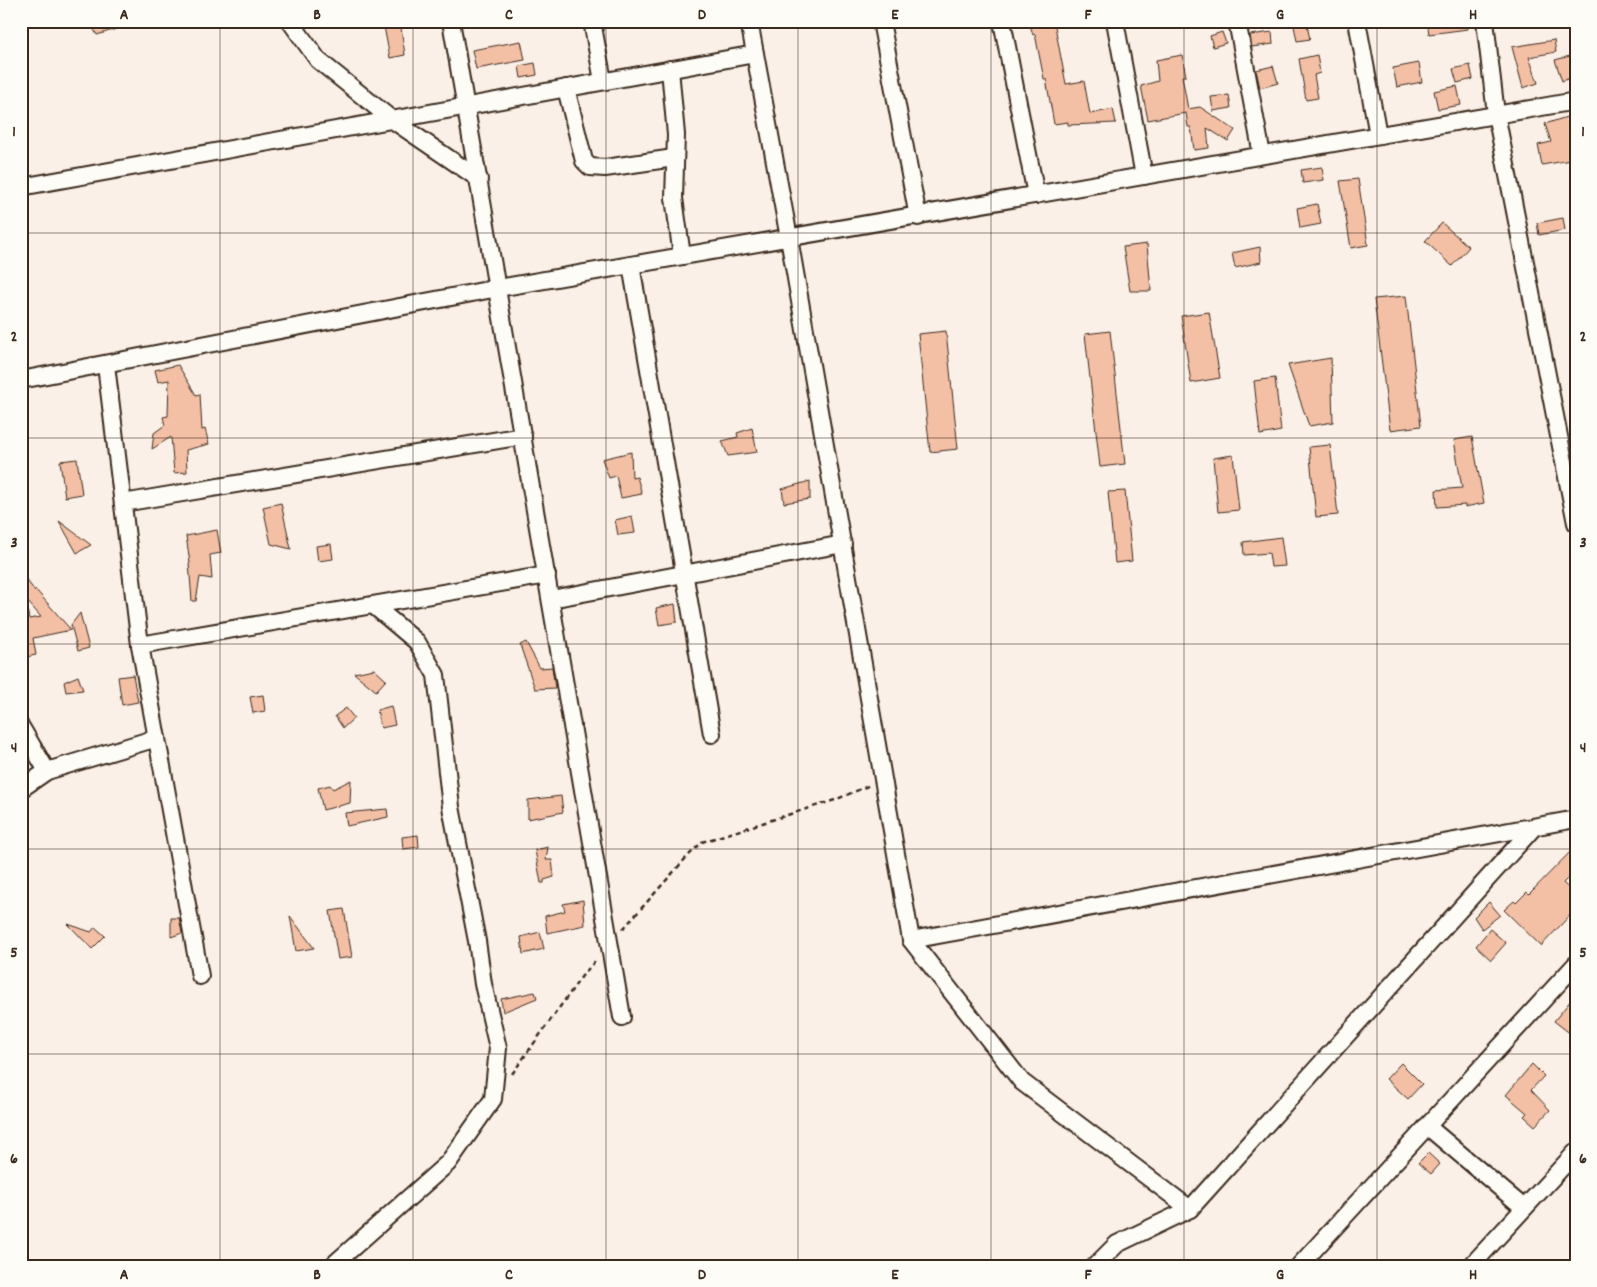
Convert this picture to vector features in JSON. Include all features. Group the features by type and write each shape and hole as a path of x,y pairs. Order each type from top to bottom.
{"street":[{"path":"290,21 318,60 391,119 479,179"},
{"path":"451,21 622,1017"},
{"path":"592,21 603,81"},
{"path":"749,21 912,940 1022,1082 1190,1209"},
{"path":"881,21 918,217"},
{"path":"1002,21 1036,195"},
{"path":"1115,21 1144,176"},
{"path":"1237,21 1262,155"},
{"path":"1357,21 1378,135"},
{"path":"1485,21 1496,114 1570,460 1576,523"},
{"path":"21,187 755,54"},
{"path":"670,69 676,134 674,198 682,256"},
{"path":"566,88 584,161 590,167 605,168 674,158"},
{"path":"21,380 498,288 918,217 1576,101"},
{"path":"631,265 712,734"},
{"path":"106,365 140,645 200,976"},
{"path":"123,503 523,436"},
{"path":"551,599 843,544"},
{"path":"140,645 547,575"},
{"path":"332,1266 448,1163 494,1099 498,1048 483,984 477,941 451,807 436,675 417,642 373,605"},
{"path":"21,727 47,770"},
{"path":"21,789 47,770 157,738"},
{"path":"912,940 1576,819"},
{"path":"1095,1266 1117,1244 1190,1209 1534,827"},
{"path":"1299,1266 1576,964"},
{"path":"1427,1126 1524,1208"},
{"path":"1471,1266 1576,1152"}],"path":[{"path":"510,1076 582,976 702,842 835,800 883,779"}],"building":[{"path":"89,21 132,21 132,24 97,35"},
{"path":"383,21 400,21 405,55 390,58"},
{"path":"1029,21 1054,21 1066,84 1084,81 1090,114 1113,109 1116,123 1068,125 1068,122 1054,124 1046,79 1044,79 1035,34 1033,35"},
{"path":"1293,21 1306,21 1310,39 1297,41"},
{"path":"1427,21 1467,21 1468,29 1429,34"},
{"path":"1222,32 1226,43 1213,47 1210,36"},
{"path":"1272,32 1273,44 1252,47 1250,35"},
{"path":"1554,40 1556,52 1529,57 1538,83 1523,88 1512,47"},
{"path":"521,41 525,60 476,69 472,50"},
{"path":"1182,55 1186,76 1182,76 1188,109 1200,107 1235,130 1228,141 1207,128 1209,148 1194,150 1191,127 1188,127 1186,113 1148,120 1141,86 1158,81 1156,60"},
{"path":"1317,55 1320,73 1314,75 1318,98 1306,100 1299,59"},
{"path":"1570,56 1576,76 1562,81 1555,60"},
{"path":"535,63 537,75 521,78 519,66"},
{"path":"1419,63 1422,82 1397,87 1393,68"},
{"path":"1470,65 1473,79 1457,83 1453,69"},
{"path":"1273,66 1278,83 1260,88 1256,70"},
{"path":"1457,86 1461,105 1438,109 1434,91"},
{"path":"1229,95 1231,108 1213,111 1211,97"},
{"path":"1576,114 1576,159 1542,165 1538,145 1551,142 1545,124"},
{"path":"1322,167 1324,180 1303,183 1301,170"},
{"path":"1358,179 1368,245 1351,248 1340,181"},
{"path":"1317,204 1321,224 1300,228 1297,208"},
{"path":"1563,218 1565,230 1539,235 1537,223"},
{"path":"1442,223 1469,247 1452,266 1425,241"},
{"path":"1147,244 1151,291 1130,291 1123,247"},
{"path":"1260,247 1261,262 1235,268 1232,253"},
{"path":"1406,296 1421,426 1390,430 1374,299"},
{"path":"1209,312 1220,378 1191,383 1181,316"},
{"path":"946,331 958,449 930,452 918,334"},
{"path":"1110,331 1125,464 1100,467 1085,334"},
{"path":"1331,358 1333,422 1309,426 1288,365"},
{"path":"178,365 196,395 200,394 202,430 205,429 209,444 186,450 187,472 174,473 171,437 152,449 154,433 165,425 163,417 168,416 169,380 158,382 155,370"},
{"path":"1275,378 1281,431 1260,435 1254,381"},
{"path":"752,428 757,452 728,456 722,441 738,437 737,433"},
{"path":"1472,437 1484,503 1465,507 1465,505 1437,507 1436,490 1462,488 1454,440"},
{"path":"1330,445 1338,515 1316,517 1309,447"},
{"path":"631,452 632,478 637,477 642,494 621,498 616,476 609,478 602,459"},
{"path":"1233,455 1239,510 1218,512 1213,458"},
{"path":"77,459 82,494 65,497 60,461"},
{"path":"810,481 810,499 784,503 782,489"},
{"path":"1125,491 1132,561 1115,563 1108,492"},
{"path":"281,503 291,549 271,544 263,507"},
{"path":"632,516 635,533 618,535 615,520"},
{"path":"59,521 91,545 77,553"},
{"path":"217,530 221,553 210,555 212,579 200,577 196,601 192,601 190,563 186,536"},
{"path":"1281,537 1285,566 1271,567 1269,553 1244,555 1243,542"},
{"path":"331,544 333,559 318,561 316,546"},
{"path":"21,573 71,630 33,638 36,655 21,658 21,609 27,608 29,619 41,617 21,594"},
{"path":"675,604 677,622 659,625 656,608"},
{"path":"80,613 89,648 78,651 71,625"},
{"path":"526,642 540,668 552,667 555,688 535,689 520,645"},
{"path":"374,669 386,680 376,691 354,673"},
{"path":"133,675 138,702 122,705 118,677"},
{"path":"78,676 83,690 66,692 64,682"},
{"path":"263,695 265,711 253,713 250,697"},
{"path":"391,706 395,725 381,728 377,710"},
{"path":"346,708 354,718 343,728 335,716"},
{"path":"351,780 350,803 323,810 318,788 330,785 333,789"},
{"path":"561,796 563,812 528,819 528,800"},
{"path":"387,809 388,817 347,826 345,813"},
{"path":"418,835 419,847 403,849 402,837"},
{"path":"1576,846 1576,870 1563,883 1576,895 1576,909 1541,946 1504,910 1514,901 1516,903 1527,892 1529,894"},
{"path":"548,847 546,860 552,860 554,877 541,883 535,850"},
{"path":"583,900 585,925 547,933 545,916 565,911 563,904"},
{"path":"1489,902 1500,915 1482,929 1474,917"},
{"path":"344,909 352,957 338,959 330,911"},
{"path":"290,916 314,948 296,951"},
{"path":"171,918 179,918 182,933 171,937"},
{"path":"68,924 91,932 95,927 105,936 92,949"},
{"path":"1490,929 1506,943 1491,960 1476,946"},
{"path":"540,932 544,949 523,954 521,937"},
{"path":"535,992 537,998 503,1012 501,999"},
{"path":"1576,994 1576,1038 1554,1021"},
{"path":"1401,1063 1422,1084 1408,1099 1386,1079"},
{"path":"1532,1064 1544,1076 1531,1090 1550,1110 1535,1126 1524,1116 1527,1113 1506,1095"},
{"path":"1428,1153 1440,1164 1431,1174 1418,1163"}]}
